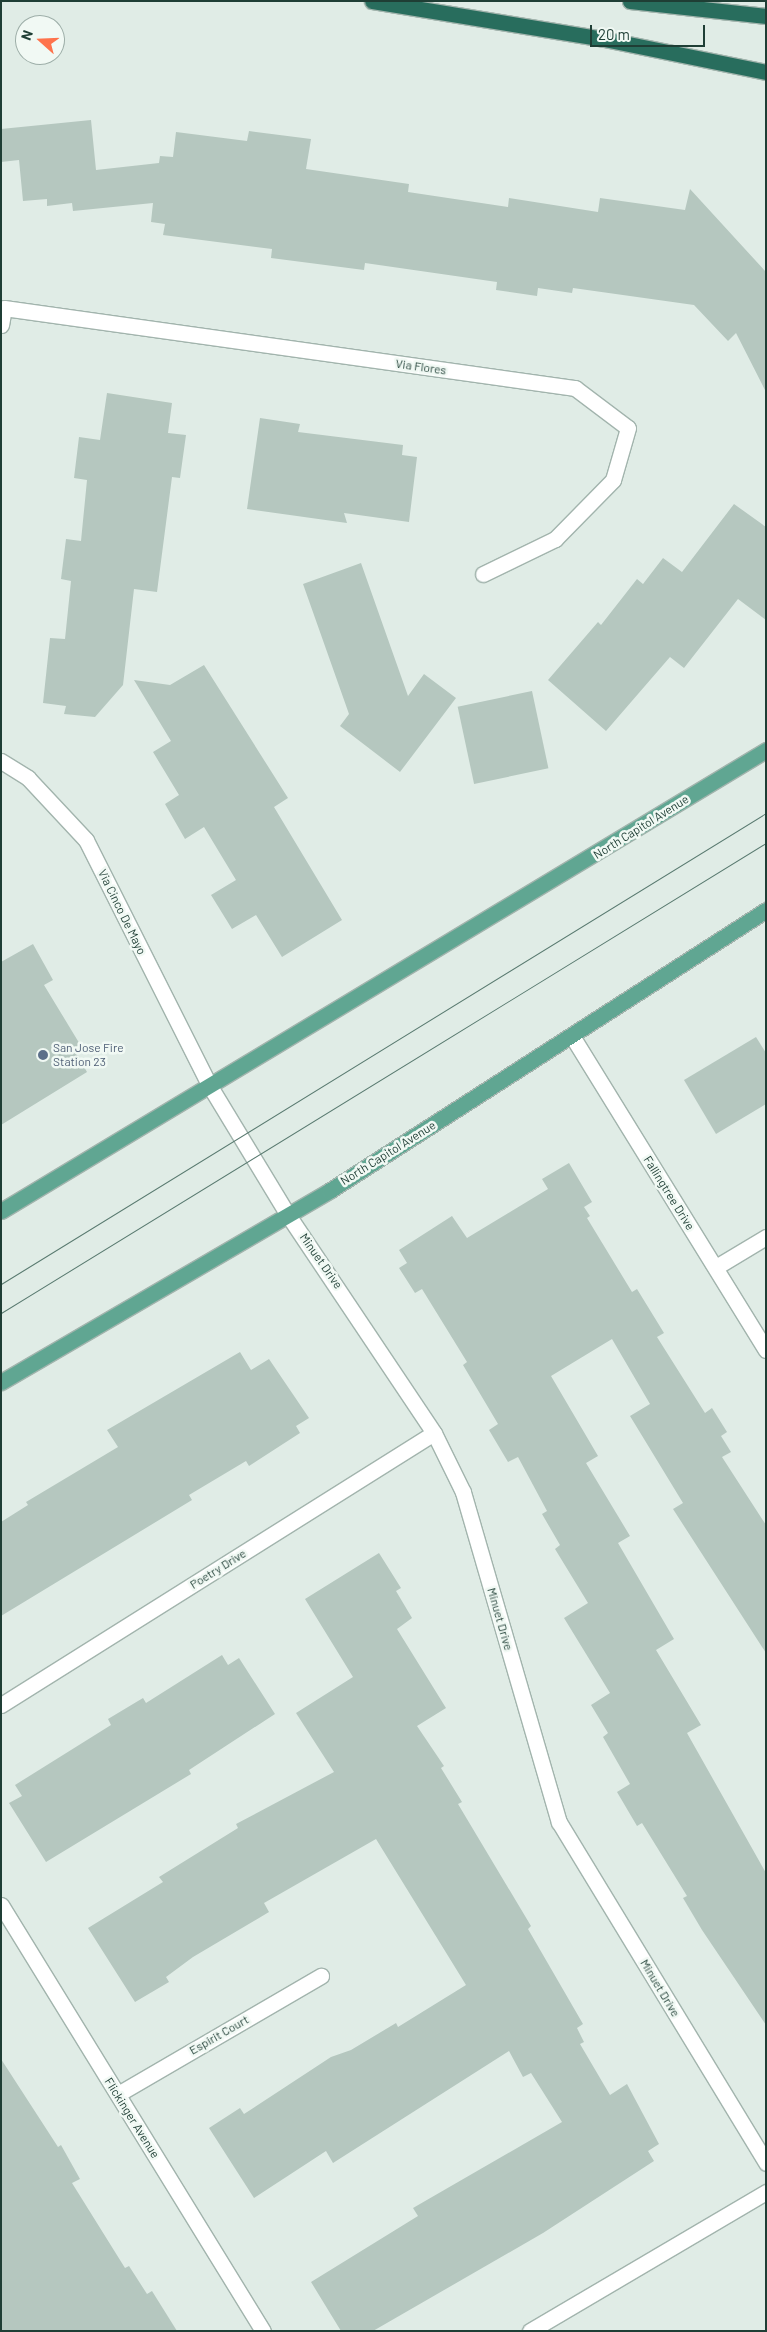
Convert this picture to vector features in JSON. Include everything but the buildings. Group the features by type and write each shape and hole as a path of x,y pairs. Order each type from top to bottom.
{"highway":[{"path":"372,1 598,38 766,72"},
{"path":"630,1 766,16"}],"main road":[{"name":"North Capitol Avenue","path":"1,1211 211,1088 766,750"},
{"name":"North Capitol Avenue","path":"1,1382 288,1215 572,1036 766,910"}],"street":[{"name":"Via Flores","path":"1,325 4,308 574,388 628,428 613,480 555,539 483,574"},
{"name":"Via Cinco De Mayo","path":"1,760 28,778 86,840 211,1088"},
{"name":"Fallingtree Drive","path":"572,1036 766,1350"},
{"name":"Minuet Drive","path":"211,1088 288,1215 434,1433 463,1492 559,1822 766,2163"},
{"path":"716,1267 766,1237"},
{"name":"Poetry Drive","path":"1,1704 434,1433"},
{"name":"Flickinger Avenue","path":"1,1905 263,2331"},
{"name":"Espirit Court","path":"118,2094 321,1976"},
{"path":"530,2331 766,2192"}],"tram line":[{"path":"1,1284 766,813"},
{"path":"1,1313 766,843"}],"place":[{"name":"San Jose Fire Station 23","path":"43,1055"}]}
